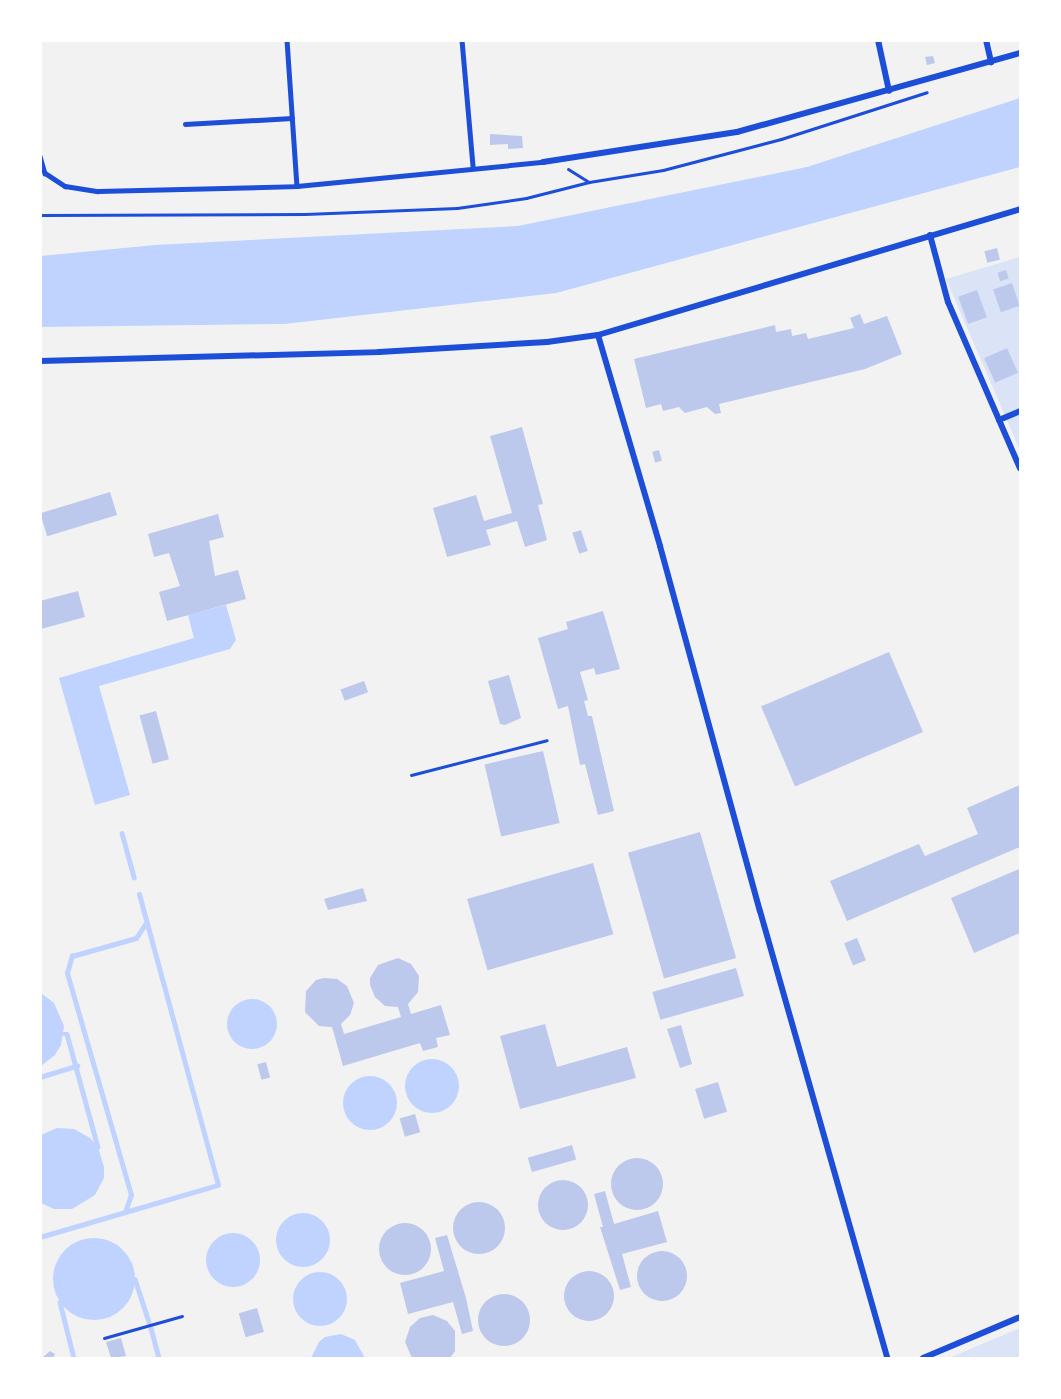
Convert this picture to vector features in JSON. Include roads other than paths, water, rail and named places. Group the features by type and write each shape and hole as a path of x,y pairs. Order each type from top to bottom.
{"street":[{"path":"878,40 889,91"},
{"path":"986,40 991,62"},
{"path":"543,162 737,132 1020,53"},
{"path":"40,361 379,352 547,342 598,335 1020,209"},
{"path":"930,235 948,302 1020,468"},
{"path":"598,335 660,546 760,911 888,1359"},
{"path":"999,420 1020,411"},
{"path":"923,1359 1020,1317"}],"lane":[{"path":"287,40 297,186"},
{"path":"462,40 473,167"},
{"path":"185,124 292,117"},
{"path":"40,156 45,173 65,186 98,191 297,186 473,167 543,162"}],"water":[{"path":"1020,98 1020,167 556,293 284,324 41,327 41,256 155,245 518,226 807,167"},
{"path":"226,605 236,640 230,649 99,686 130,795 95,805 59,678 194,638 188,615"},
{"path":"41,993 54,1003 64,1026 61,1045 55,1055 41,1066"},
{"path":"252,999 270,1006 277,1024 270,1042 252,1049 234,1042 227,1024 234,1006"},
{"path":"427,1059 437,1059 447,1063 455,1071 459,1086 455,1101 447,1109 437,1113 427,1113 417,1109 409,1101 405,1091 405,1081 409,1071 417,1063"},
{"path":"365,1076 375,1076 385,1080 393,1088 397,1103 393,1118 385,1126 375,1130 365,1130 355,1126 347,1118 343,1108 343,1098 347,1088 355,1080"},
{"path":"57,1128 74,1129 90,1138 98,1147 104,1167 104,1178 95,1195 72,1209 54,1209 41,1203 41,1135"},
{"path":"298,1213 308,1213 318,1217 326,1225 330,1240 326,1255 318,1263 308,1267 298,1267 288,1263 280,1255 276,1245 276,1235 280,1225 288,1217"},
{"path":"228,1233 238,1233 248,1237 256,1245 260,1260 256,1275 248,1283 238,1287 228,1287 218,1283 210,1275 206,1265 206,1255 210,1245 218,1237"},
{"path":"94,1238 110,1241 123,1250 132,1263 135,1279 132,1295 123,1308 110,1317 94,1320 78,1317 65,1308 56,1295 53,1279 56,1263 65,1250 78,1241"},
{"path":"315,1272 325,1272 335,1276 343,1284 347,1299 343,1314 335,1322 325,1326 315,1326 305,1322 297,1314 293,1304 293,1294 297,1284 305,1276"},
{"path":"341,1334 355,1340 365,1358 311,1358 319,1342 325,1337"}],"waterway":[{"path":"122,833 134,877"},
{"path":"40,1237 218,1185 139,895"},
{"path":"125,1212 131,1195 67,973 72,956 136,938 146,923"},
{"path":"64,1034 67,1034 98,1147"},
{"path":"40,1077 77,1066"},
{"path":"135,1279 149,1322"},
{"path":"60,1302 74,1358"},
{"path":"151,1328 159,1358"}]}
